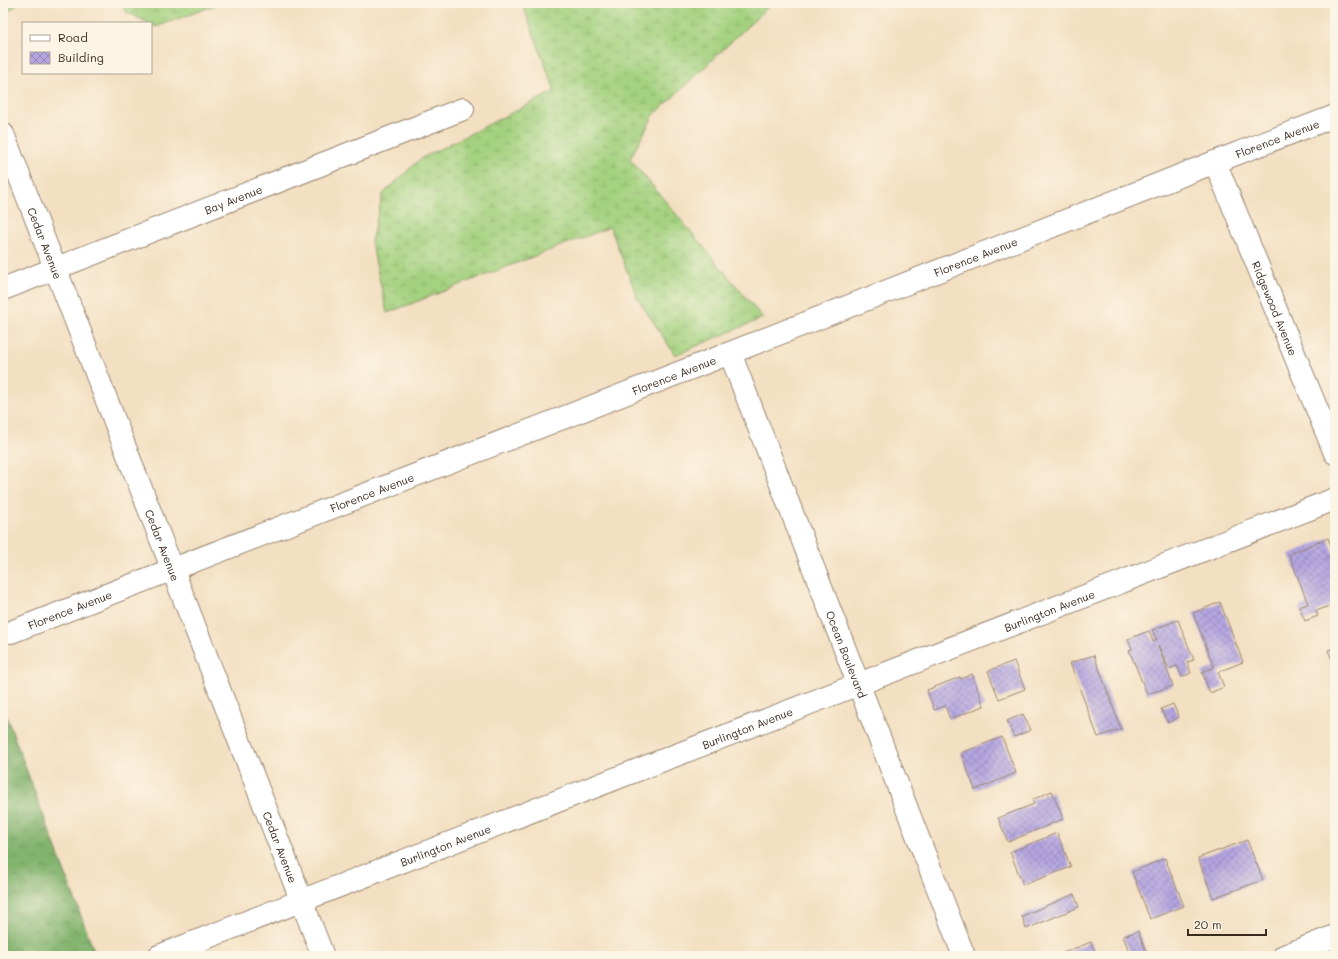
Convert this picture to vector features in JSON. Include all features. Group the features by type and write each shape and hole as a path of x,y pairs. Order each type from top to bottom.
{"street":[{"name":"Bay Avenue","path":"3,289 463,109"},
{"name":"Florence Avenue","path":"11,632 1335,116"},
{"name":"Cedar Avenue","path":"3,134 323,956"},
{"name":"Ridgewood Avenue","path":"1215,162 1335,454"},
{"name":"Ocean Boulevard","path":"730,353 964,956"},
{"name":"Burlington Avenue","path":"159,956 1335,499"},
{"path":"1284,956 1335,936"}],"green space":[{"path":"3,3 19,3 3,15"},
{"path":"122,3 221,3 156,27 152,25 152,22 146,22 125,11"},
{"path":"522,3 772,3 653,116 630,159 763,318 675,355 638,299 610,227 387,313 371,241 383,194 420,159 555,91"},
{"path":"3,707 96,956 3,956"}],"building":[{"path":"1328,538 1335,556 1335,604 1316,611 1318,616 1305,621 1299,607 1308,604 1289,554"},
{"path":"1220,602 1243,662 1218,672 1224,687 1210,693 1202,672 1214,667 1193,613"},
{"path":"1178,620 1194,660 1187,662 1191,673 1182,677 1177,666 1169,669 1158,645 1173,686 1147,694 1129,650 1132,649 1128,639 1149,631 1153,642 1157,640 1152,630"},
{"path":"1335,648 1335,667 1328,650"},
{"path":"1094,655 1121,729 1098,737 1070,663"},
{"path":"1014,661 1025,689 999,699 988,671"},
{"path":"972,674 984,706 950,719 945,706 934,710 927,690"},
{"path":"1173,704 1179,717 1168,723 1161,709"},
{"path":"1023,714 1031,730 1014,737 1007,721"},
{"path":"1002,737 1016,773 975,790 961,753"},
{"path":"1052,791 1063,819 1008,842 998,818 1034,804 1032,800"},
{"path":"1057,833 1071,867 1023,885 1010,852"},
{"path":"1247,840 1263,880 1213,898 1198,858"},
{"path":"1165,858 1184,906 1150,919 1132,872"},
{"path":"1074,894 1079,907 1026,929 1022,916"},
{"path":"1138,931 1147,954 1141,956 1131,956 1123,936"},
{"path":"1091,942 1097,956 1055,956"}]}
